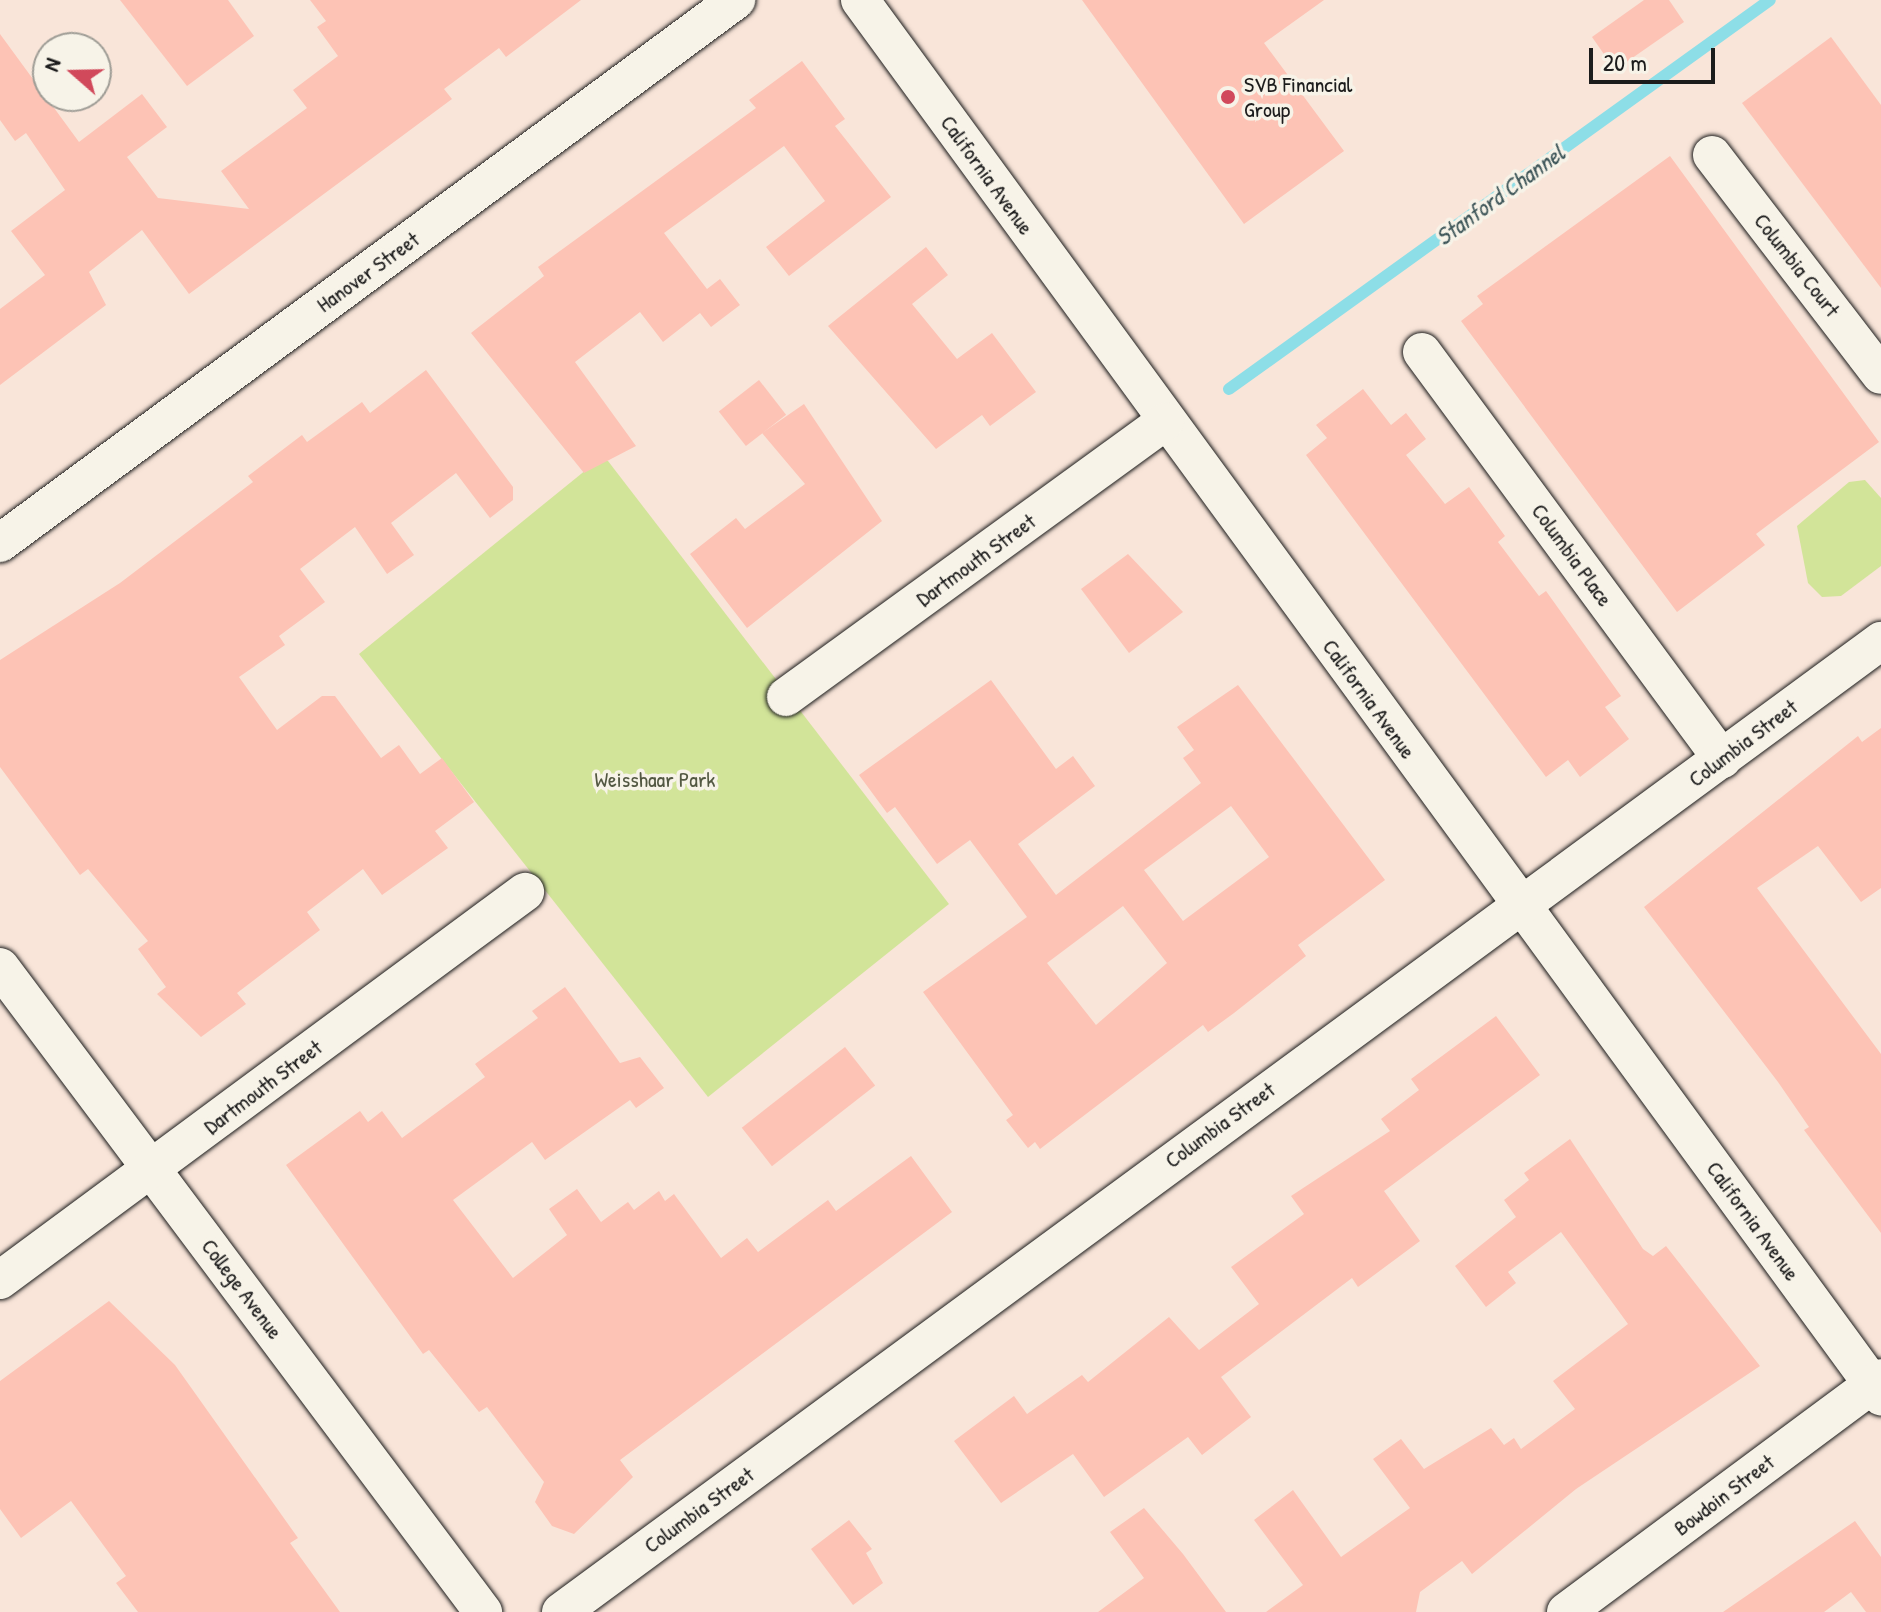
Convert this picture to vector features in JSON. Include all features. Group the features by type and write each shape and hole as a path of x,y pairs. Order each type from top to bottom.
{"street":[{"name":"Hanover Street","path":"0,543 736,0"},
{"name":"California Avenue","path":"860,0 1165,422 1878,1386"},
{"name":"Columbia Court","path":"1712,155 1881,375"},
{"name":"Columbia Place","path":"1422,352 1722,759"},
{"name":"Dartmouth Street","path":"786,697 1165,422"},
{"name":"Columbia Street","path":"561,1612 1881,641"},
{"name":"Dartmouth Street","path":"0,1280 152,1171 525,892"},
{"name":"College Avenue","path":"0,967 483,1612"},
{"name":"Bowdoin Street","path":"1566,1612 1878,1386"}],"green space":[{"name":"Weisshaar Park","path":"597,461 608,461 949,904 708,1097 359,654"},
{"path":"1865,480 1881,498 1881,566 1841,596 1822,597 1808,583 1797,526 1849,482"}],"building":[{"path":"120,0 228,0 254,36 187,86"},
{"path":"310,0 581,0 506,57 499,48 444,89 452,99 189,294 142,230 89,272 106,305 0,385 0,309 45,275 11,231 65,190 26,133 15,141 0,120 0,34 32,78 32,112 57,112 79,142 142,94 167,127 127,157 158,198 249,209 221,171 307,108 293,90 338,56 317,27 326,21"},
{"name":"SVB Financial Group","path":"1082,0 1324,0 1264,43 1344,151 1244,224"},
{"path":"1644,0 1669,0 1684,22 1615,70 1592,37"},
{"path":"1831,37 1881,105 1881,288 1742,103"},
{"path":"802,61 845,119 835,126 891,197 789,276 766,247 825,201 784,146 664,233 707,289 720,279 740,305 711,327 700,313 663,342 640,312 575,362 636,446 584,473 471,333 544,276 538,267 756,108 749,100"},
{"path":"1670,156 1879,442 1756,534 1765,545 1677,612 1461,321 1483,304 1477,296"},
{"path":"926,247 948,275 912,304 957,359 992,333 1036,392 990,426 982,415 936,449 828,326"},
{"path":"426,370 513,487 513,500 490,518 456,473 391,523 414,555 387,574 355,527 300,569 325,602 279,636 285,645 239,677 277,730 322,696 335,696 381,758 399,745 420,774 442,758 474,802 435,831 448,848 382,895 363,869 307,912 320,930 237,993 246,1004 201,1037 157,994 166,987 138,949 148,941 88,869 80,875 0,767 0,660 120,583 253,482 248,476 302,435 307,442 362,402 370,413"},
{"path":"759,380 786,415 746,446 719,411"},
{"path":"1363,389 1391,425 1406,413 1426,439 1406,455 1445,504 1469,487 1505,536 1498,542 1539,596 1546,591 1621,696 1605,707 1629,739 1580,777 1568,760 1546,777 1306,455 1327,438 1316,425"},
{"path":"804,404 882,521 747,628 690,554 736,518 745,529 805,484 762,433"},
{"path":"1128,554 1183,612 1129,653 1081,589"},
{"path":"991,680 1056,769 1073,756 1095,786 1018,844 1056,895 1201,783 1183,758 1194,750 1177,727 1238,685 1385,880 1298,945 1306,956 1234,1013 1208,1032 1203,1025 1040,1149 1035,1142 1028,1148 1006,1120 1013,1115 923,992 1027,917 970,840 937,864 895,807 887,813 859,775","holes":["1231,806 1269,857 1183,921 1144,870","1123,906 1167,963 1096,1025 1047,963"]},
{"path":"1881,728 1881,888 1861,902 1818,846 1757,888 1881,1054 1881,1233 1804,1130 1809,1127 1778,1082 1644,907 1858,736 1862,742"},
{"path":"565,987 620,1063 640,1057 664,1088 636,1108 630,1100 545,1160 532,1142 453,1200 513,1278 567,1235 549,1209 577,1189 601,1222 628,1202 634,1210 659,1191 665,1201 674,1194 721,1258 747,1238 758,1252 828,1200 836,1211 911,1156 952,1212 620,1460 633,1477 574,1534 552,1526 535,1502 544,1482 487,1407 479,1412 429,1350 423,1354 286,1165 360,1111 368,1122 382,1111 402,1138 485,1077 475,1064 538,1018 532,1011"},
{"path":"1496,1016 1540,1075 1384,1191 1420,1241 1358,1287 1352,1278 1221,1377 1251,1417 1202,1455 1188,1437 1104,1497 1073,1454 1001,1503 954,1441 1014,1396 1027,1414 1082,1375 1088,1382 1169,1317 1199,1350 1259,1304 1231,1267 1304,1214 1291,1196 1390,1131 1381,1119 1419,1090 1411,1079"},
{"path":"845,1047 875,1086 772,1166 742,1128"},
{"path":"1570,1139 1643,1249 1653,1256 1666,1246 1760,1366 1576,1489 1472,1574 1462,1561 1420,1592 1416,1612 1266,1612 1303,1585 1254,1520 1293,1490 1341,1557 1410,1508 1373,1459 1401,1439 1424,1469 1491,1428 1504,1445 1514,1438 1521,1449 1575,1409 1553,1381 1628,1324 1561,1232 1508,1272 1516,1283 1486,1307 1455,1266 1516,1217 1504,1200 1529,1180 1524,1173"},
{"path":"109,1301 175,1365 298,1538 290,1543 340,1612 138,1612 116,1583 126,1576 71,1501 21,1538 0,1509 0,1381"},
{"path":"1144,1508 1226,1612 1098,1612 1144,1578 1110,1532"},
{"path":"849,1520 872,1549 866,1553 883,1583 853,1605 811,1549"},
{"path":"1855,1521 1881,1557 1881,1612 1866,1612 1851,1592 1824,1612 1723,1612"}],"waterway":[{"name":"Stanford Channel","path":"1229,389 1770,0"}],"place":[{"name":"SVB Financial Group","path":"1228,97"}]}
